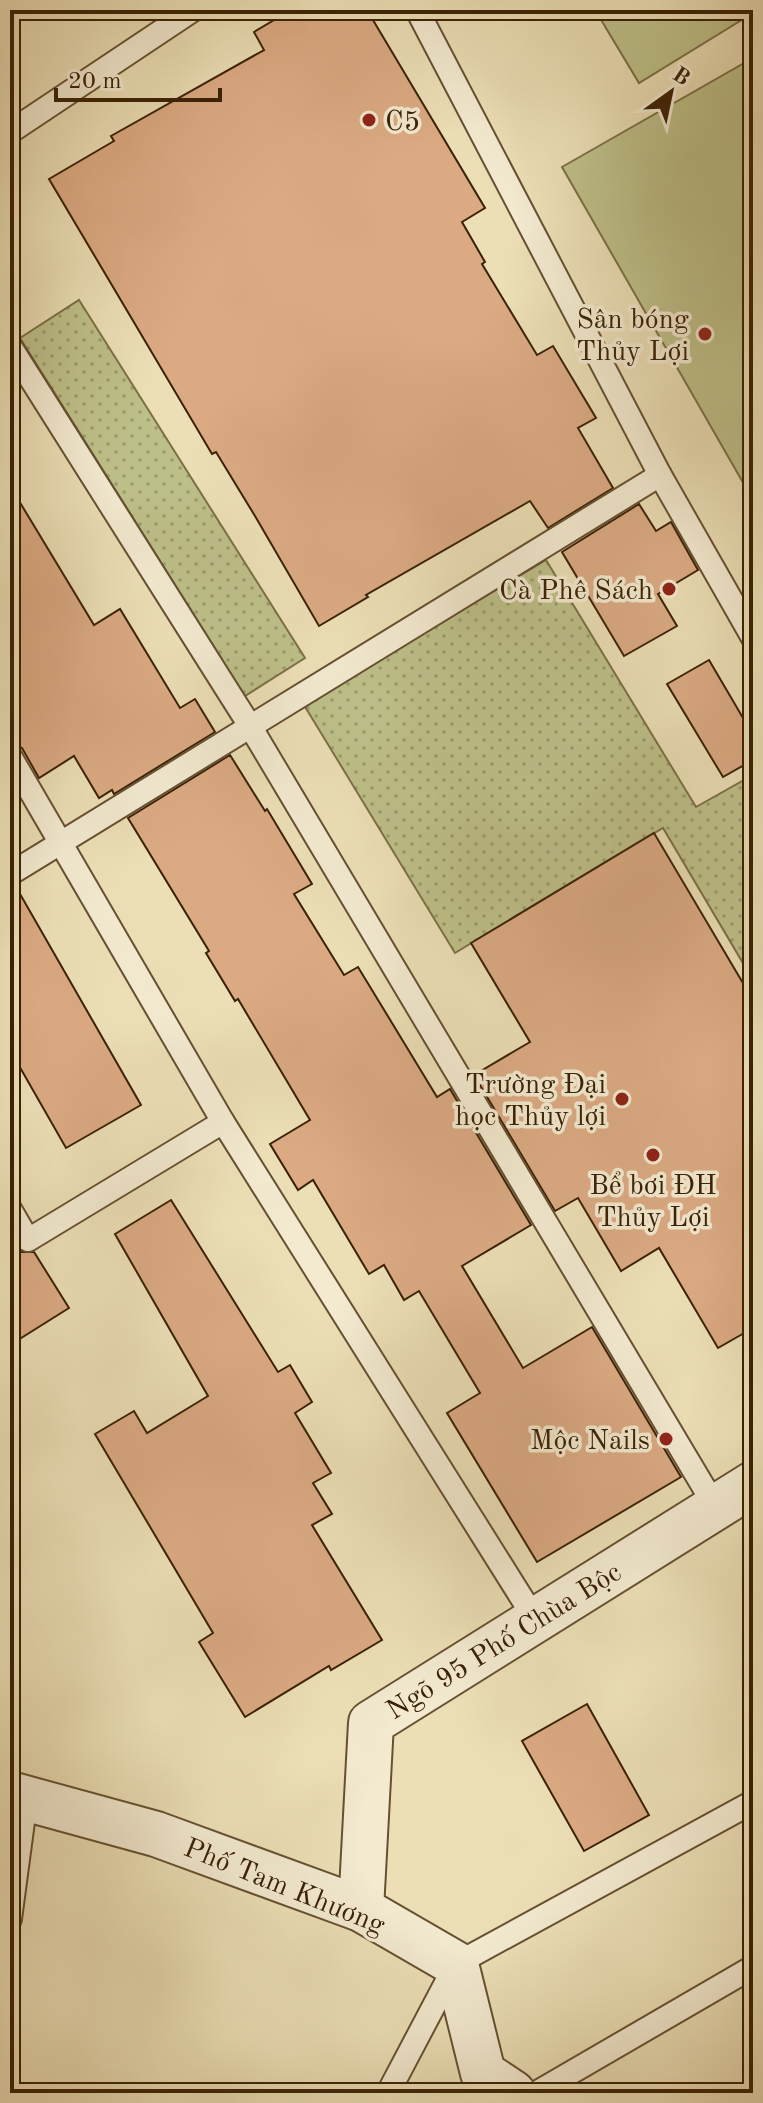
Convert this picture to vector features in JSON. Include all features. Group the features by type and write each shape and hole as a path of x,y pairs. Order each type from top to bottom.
{"street":[{"name":"Ngõ 95 Phố Chùa Bộc","path":"361,1909 371,1723 753,1484"},
{"name":"Phố Tam Khương","path":"18,1797 156,1834 361,1909 456,1964"},
{"path":"456,1964 483,2073 513,2093"}],"lane":[{"path":"10,132 193,10"},
{"path":"417,10 660,475 753,638"},
{"path":"10,346 250,726 715,1506"},
{"path":"10,874 660,475"},
{"path":"10,756 223,1122 535,1619"},
{"path":"10,1209 28,1240 223,1122"},
{"path":"10,1919 18,1797"},
{"path":"388,2093 456,1964 753,1802"},
{"path":"536,2093 753,1967"}],"green space":[{"path":"614,10 753,10 753,13 639,83 600,18"},
{"name":"Sân bóng Thủy Lợi","path":"753,58 753,500 562,167"},
{"path":"79,300 305,658 245,696 20,338"},
{"path":"546,560 696,807 753,775 753,980 663,828 455,953 304,705"}],"building":[{"path":"291,10 367,10 485,208 462,222 485,262 482,264 537,355 553,346 596,418 578,428 613,488 548,528 530,501 366,595 368,597 319,626 216,452 212,454 49,179 114,141 111,136 264,50 254,32"},
{"path":"10,486 94,625 120,609 180,708 195,699 215,732 114,794 112,790 99,798 74,756 39,778 22,748 10,742"},
{"path":"639,504 656,531 671,522 698,570 658,594 677,626 624,656 562,552"},
{"path":"709,660 753,735 753,760 723,777 667,684"},
{"path":"230,755 312,884 294,894 344,975 358,967 437,1097 450,1089 531,1225 462,1266 523,1368 592,1327 681,1477 537,1562 447,1413 480,1393 419,1291 404,1300 384,1265 369,1274 313,1180 298,1190 270,1144 310,1120 238,999 235,1001 206,953 209,951 128,818"},
{"name":"Bể bơi ĐH Thủy Lợi","path":"654,833 753,1000 753,1328 718,1348 659,1248 621,1271 578,1198 555,1211 474,1075 530,1042 471,943"},
{"path":"16,887 141,1105 66,1148 10,1050 10,888"},
{"path":"171,1200 278,1372 290,1365 312,1402 295,1413 331,1473 313,1483 332,1514 312,1525 382,1640 331,1670 329,1666 245,1717 199,1642 213,1633 95,1434 134,1411 147,1433 208,1396 115,1234"},
{"path":"10,1237 20,1252 34,1252 69,1308 10,1345"},
{"path":"587,1704 649,1815 584,1851 522,1741"}],"place":[{"name":"C5","path":"369,120"},
{"name":"Sân bóng Thủy Lợi","path":"705,334"},
{"name":"Cà Phê Sách","path":"669,589"},
{"name":"Trường Đại học Thủy lợi","path":"622,1099"},
{"name":"Bể bơi ĐH Thủy Lợi","path":"653,1155"},
{"name":"Mộc Nails","path":"666,1439"}]}
